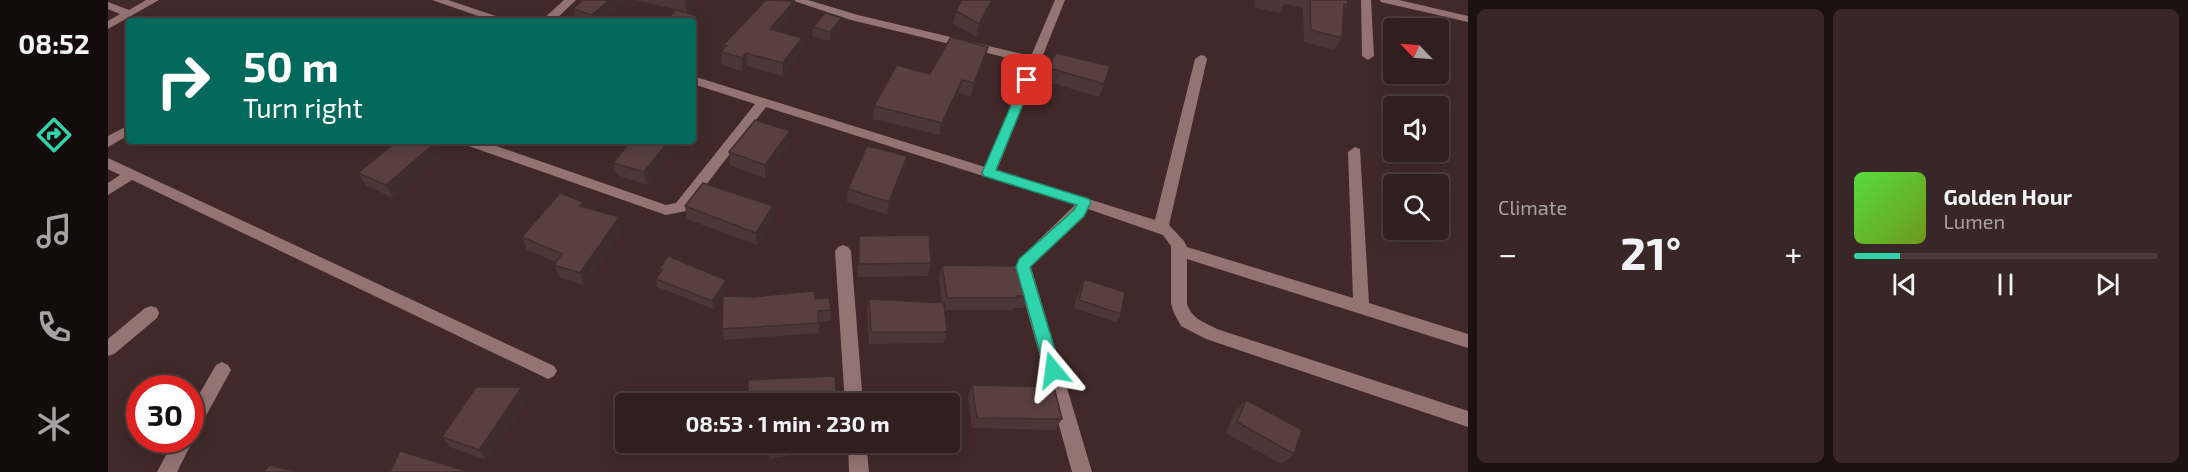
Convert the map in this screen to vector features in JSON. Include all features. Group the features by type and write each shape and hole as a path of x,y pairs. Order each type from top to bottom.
{"street":[{"path":"108,26 154,0"},
{"path":"437,0 495,18"},
{"path":"550,18 571,0"},
{"path":"796,0 855,18 1035,61"},
{"path":"989,173 1060,0"},
{"path":"1366,0 1368,56"},
{"path":"1385,0 1468,19"},
{"path":"108,5 129,14"},
{"path":"1161,228 1201,59"},
{"path":"696,81 1161,228 1177,240 1179,304 1187,321 1197,327 1468,419"},
{"path":"477,144 655,206 674,209 681,207 763,102"},
{"path":"108,142 126,131"},
{"path":"1355,152 1361,306"},
{"path":"108,163 548,371"},
{"path":"108,190 131,174"},
{"path":"1082,472 1023,267 1024,263 1080,213 1084,202"},
{"path":"843,251 853,393"},
{"path":"1179,251 1361,306 1468,342"},
{"path":"108,349 151,313"},
{"path":"204,403 222,370"},
{"path":"167,472 177,453"},
{"path":"858,453 859,472"}],"building":[{"path":"583,0 609,0 592,15 573,9"},
{"path":"766,0 794,1 770,29 802,38 783,63 746,53 742,58 721,52 727,46 723,45"},
{"path":"962,0 992,0 979,24 956,11"},
{"path":"1310,0 1347,0 1348,5 1344,4 1342,38 1311,30"},
{"path":"676,10 698,16 696,18 668,18"},
{"path":"825,13 842,18 830,32 813,27"},
{"path":"951,37 988,47 974,83 962,80 942,123 874,106 897,65 930,74"},
{"path":"1056,53 1110,66 1104,84 1049,68"},
{"path":"755,120 790,131 765,165 729,152"},
{"path":"393,144 434,144 386,185 358,173"},
{"path":"629,144 667,144 644,172 613,163"},
{"path":"867,146 907,156 889,202 848,189"},
{"path":"703,183 773,206 756,233 685,206"},
{"path":"560,193 583,202 580,206 619,217 580,273 554,265 562,254 522,237"},
{"path":"929,235 931,263 859,264 859,236"},
{"path":"668,256 726,280 712,301 656,279 662,270 659,269"},
{"path":"942,265 1021,266 1029,296 947,298"},
{"path":"1084,279 1125,292 1121,314 1079,300"},
{"path":"814,291 815,299 829,298 831,310 818,311 819,323 722,329 723,296 753,297"},
{"path":"869,299 944,303 947,332 871,332"},
{"path":"835,376 836,393 748,393 748,380"},
{"path":"972,385 1054,387 1062,419 977,418"},
{"path":"476,387 522,387 479,450 442,437"},
{"path":"1246,400 1302,430 1294,454 1237,422"},
{"path":"400,451 469,472 390,472"},
{"path":"269,465 298,472 264,472"}],"route":[{"path":"1027,80 989,173 1084,202 1080,213 1024,263 1023,267 1053,370"}]}
